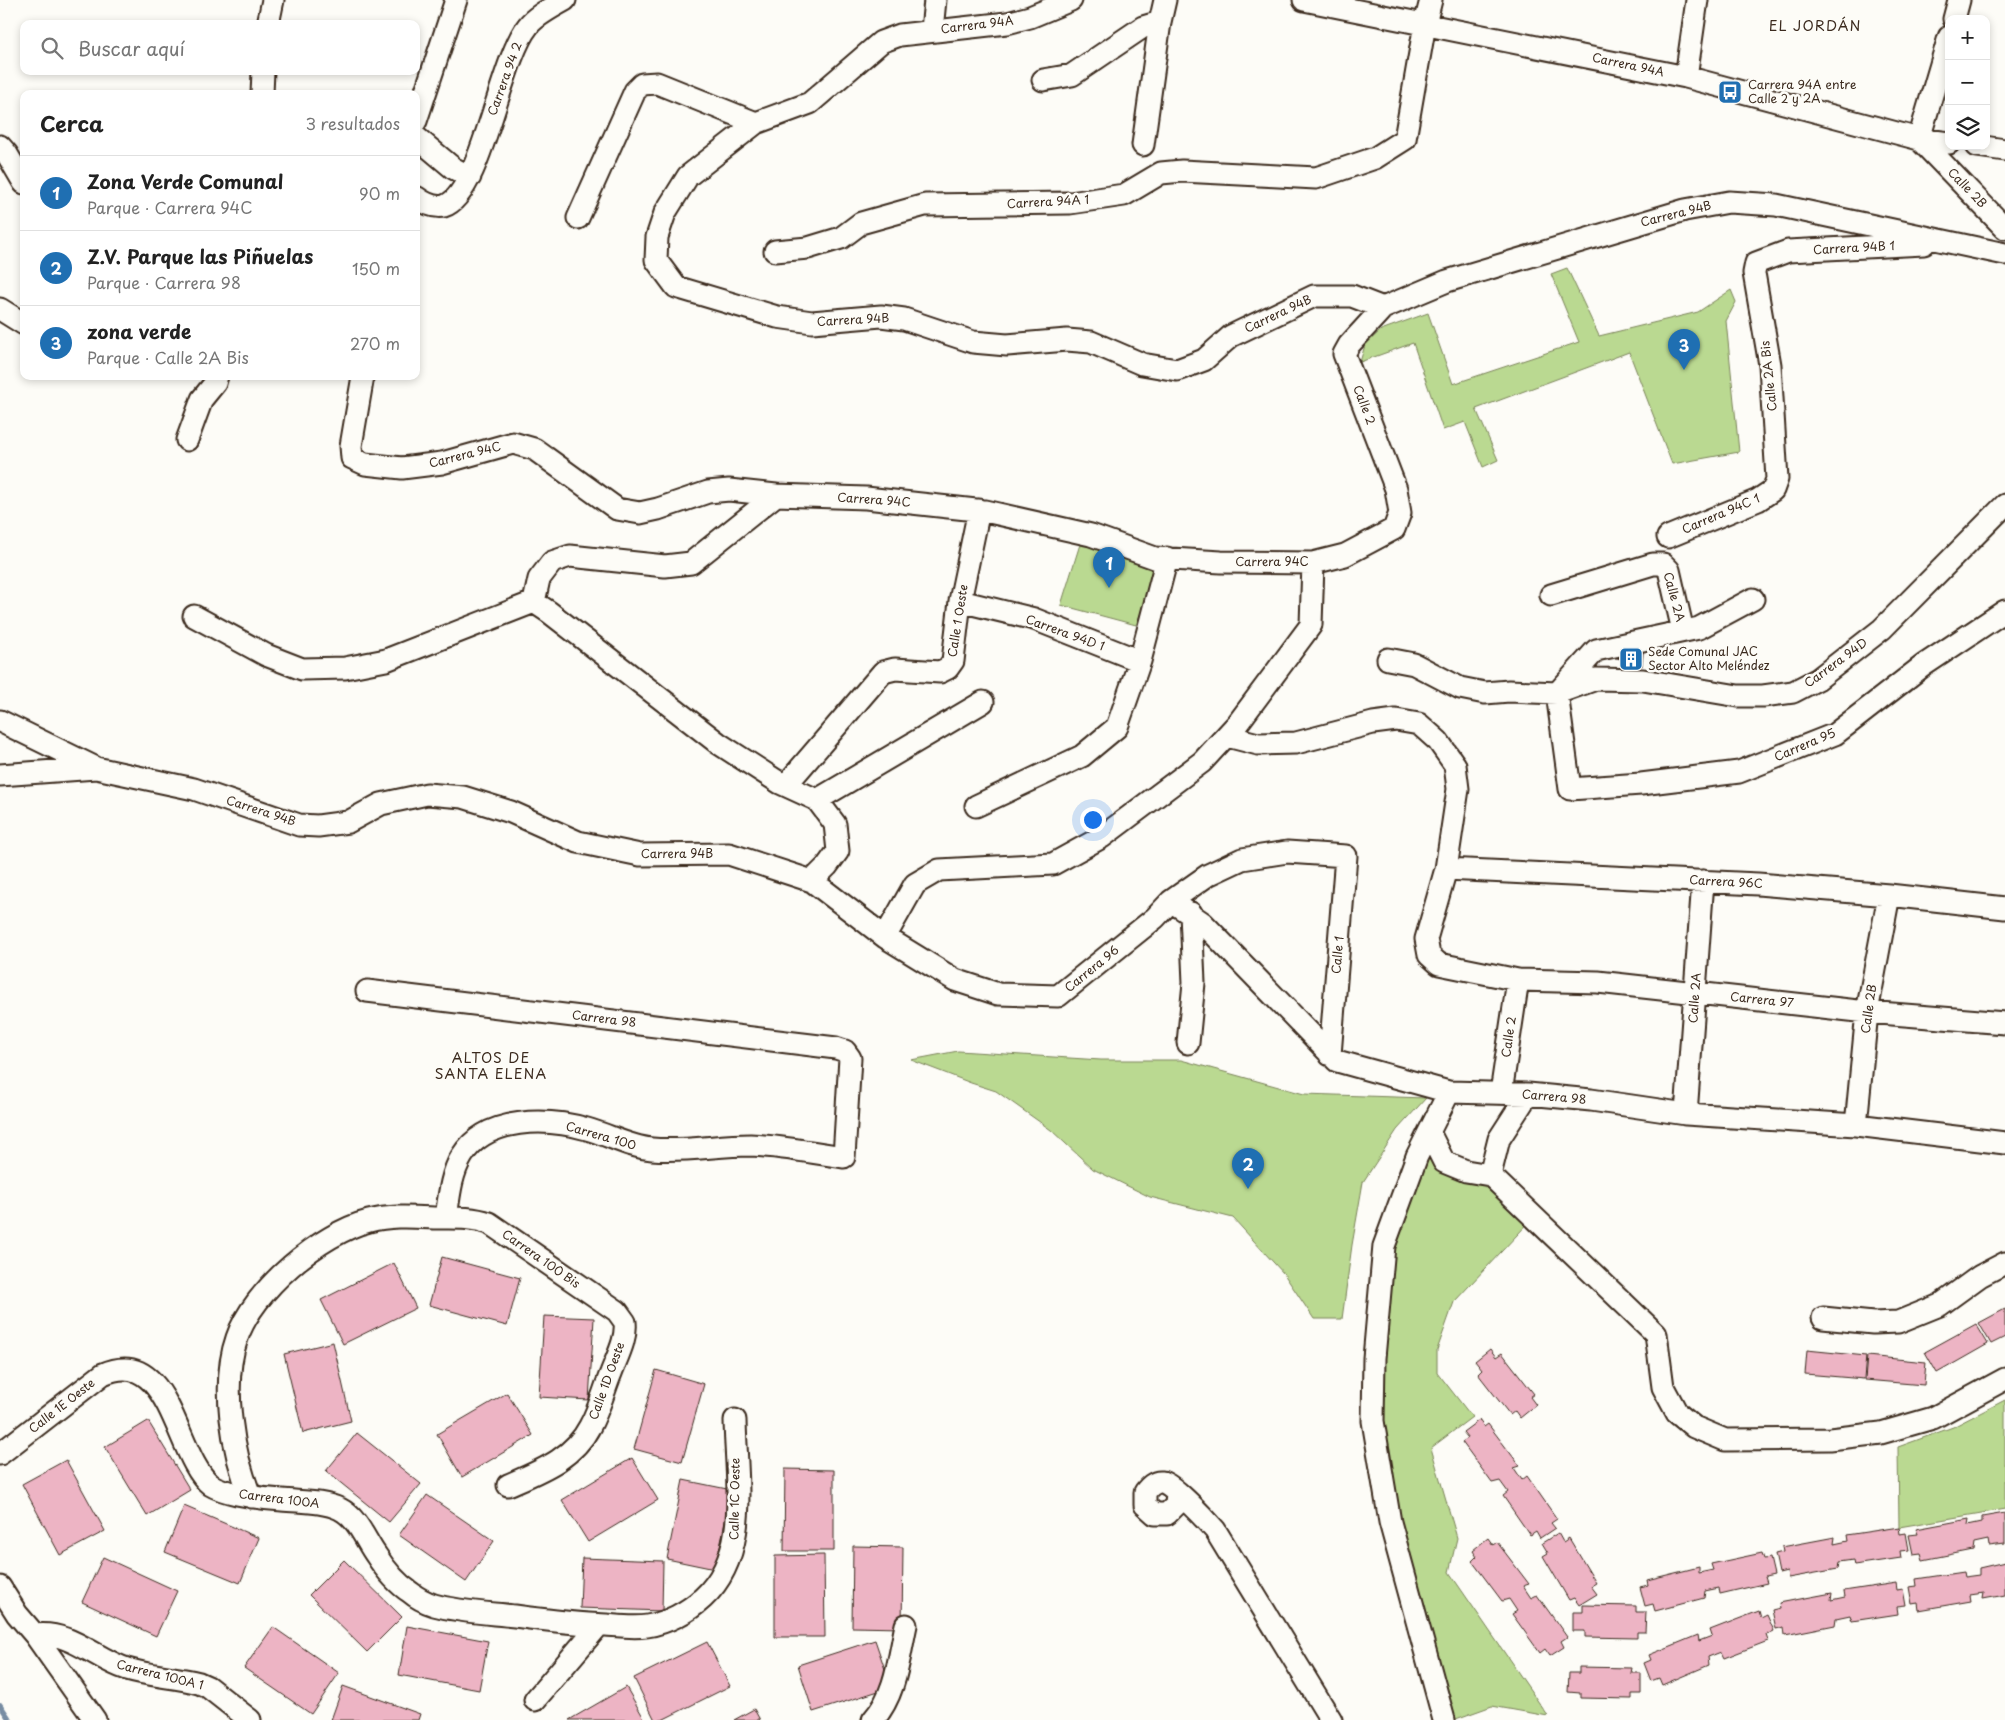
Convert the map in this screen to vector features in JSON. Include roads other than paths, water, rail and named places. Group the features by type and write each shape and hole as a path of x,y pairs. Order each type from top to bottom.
{"street":[{"path":"269,20 273,0"},
{"path":"420,109 456,0"},
{"name":"Carrera 94 2","path":"420,199 435,207 446,205 461,191 470,177 480,154 513,50 528,25 565,0"},
{"path":"932,30 935,0"},
{"name":"Carrera 94A","path":"756,123 810,103 881,42 900,35 932,30 1007,23 1030,17 1071,0"},
{"path":"1143,145 1160,22 1165,0"},
{"name":"Carrera 94A","path":"1304,0 1686,77 1919,139 1945,142"},
{"path":"1425,24 1431,0"},
{"path":"1686,77 1697,0"},
{"path":"1955,15 1959,0"},
{"path":"1042,80 1072,75 1143,28 1160,22"},
{"name":"Carrera 94A 1","path":"775,251 808,248 841,238 861,223 925,205 1070,203 1124,195 1161,173 1182,171 1316,178 1375,158 1405,139 1425,24"},
{"path":"1919,139 1945,51"},
{"path":"262,90 263,75"},
{"path":"578,218 635,91 642,84 657,83 756,123"},
{"name":"Carrera 94B","path":"756,123 688,176 665,213 657,237 656,260 676,287 777,317 812,322 881,316 904,318 972,342 1007,344 1066,340 1090,342 1142,364 1177,370 1204,360 1231,336 1314,296 1352,296 1383,308 1447,281 1685,210 1729,202 1776,205 2005,254"},
{"name":"Calle 2B","path":"1919,139 2005,228"},
{"path":"420,140 453,168 470,177"},
{"path":"0,146 20,176"},
{"path":"1990,148 2005,150"},
{"name":"Carrera 94B 1","path":"1756,263 1788,251 1954,242"},
{"name":"Calle 2A Bis","path":"1756,263 1754,273 1770,366 1777,479 1772,490"},
{"name":"Calle 2","path":"1383,308 1349,345 1344,354 1396,490 1400,513"},
{"path":"0,309 20,322"},
{"path":"187,440 202,399 216,380"},
{"name":"Carrera 94C","path":"362,380 351,446 352,458 365,464 402,468 442,463 513,443 534,448 617,509 640,513 658,510 708,492 729,490 866,498 979,510 1091,535 1155,558 1221,562 1313,563 1345,555 1394,529 1400,513"},
{"name":"Carrera 94C 1","path":"1668,537 1758,500 1772,490"},
{"path":"534,602 539,579 552,562 570,556 665,566 691,563 776,494"},
{"name":"Carrera 94D","path":"1557,693 1596,679 1642,680 1738,696 1763,696 1793,692 1818,679 1882,629 2005,505"},
{"name":"Calle 1 Oeste","path":"786,785 883,672 895,669 940,672 948,668 953,661 960,601 979,510"},
{"path":"976,806 1082,756 1117,727 1140,661 1167,558"},
{"path":"886,936 915,884 939,870 1053,864 1102,837 1202,762 1238,724 1311,624 1313,563"},
{"name":"Calle 2A","path":"1551,595 1653,564 1663,564 1669,570 1683,631"},
{"path":"1388,660 1414,664 1460,688 1485,693 1510,691 1557,693 1596,650 1699,628 1753,598"},
{"name":"Carrera 94D 1","path":"960,601 1034,620 1140,661"},
{"path":"194,616 266,655 302,669 345,668 386,660 534,602"},
{"path":"534,602 718,743 786,785 817,800 835,824 838,851 828,866 812,881"},
{"name":"Carrera 95","path":"1557,693 1570,789 1641,784 1739,772 1835,734 1924,665 2005,611"},
{"path":"817,800 983,702"},
{"name":"Carrera 97","path":"1227,736 1258,744 1296,744 1374,723 1396,720 1419,724 1438,741 1454,765 1458,790 1446,869 1426,939 1429,955 1439,964 1518,980 1598,982 1868,1012 2005,1023"},
{"path":"0,722 96,768"},
{"name":"Carrera 94B","path":"0,776 96,768 194,789 299,825 318,826 348,822 381,804 427,794 463,797 511,812 578,842 640,855 729,854 812,881"},
{"name":"Carrera 96","path":"812,881 886,936 955,980 998,994 1058,996 1155,918 1171,901 1208,875 1242,859 1287,852 1346,856"},
{"name":"Calle 1","path":"1330,1055 1346,856"},
{"name":"Carrera 96C","path":"1446,869 1758,884 1889,895 2005,908"},
{"name":"Calle 2A","path":"1686,1114 1703,881"},
{"name":"Calle 2B","path":"1856,1125 1868,1012 1889,895"},
{"name":"Carrera 98","path":"1171,901 1203,923 1336,1061 1449,1092 1528,1094 1591,1100 1686,1114 1856,1125 2005,1143"},
{"path":"1188,1043 1194,982 1191,914"},
{"name":"Calle 2","path":"1501,1093 1518,980"},
{"name":"Carrera 98","path":"367,991 841,1048 848,1054 851,1064 844,1157"},
{"path":"1444,1720 1390,1522 1373,1422 1374,1358 1384,1246 1413,1167 1449,1092"},
{"path":"1490,1175 1499,1138 1528,1094"},
{"name":"Carrera 100","path":"446,1218 452,1184 462,1154 482,1136 499,1128 516,1124 548,1123 574,1126 648,1149 681,1150 756,1146 844,1157"},
{"path":"1430,1134 1444,1162"},
{"path":"1413,1167 1444,1162 1466,1171 1490,1175 1656,1334 1663,1386 1677,1413 1694,1427 1725,1440 1830,1439 1881,1433 1933,1418 2005,1379"},
{"path":"251,1497 236,1452 230,1386 236,1338 250,1312 282,1274 309,1252 342,1231 384,1218 446,1218"},
{"name":"Carrera 100 Bis","path":"446,1218 474,1219 489,1223 617,1311 625,1322"},
{"path":"1823,1318 1874,1323 1898,1322 1940,1305 1980,1276 2005,1263"},
{"name":"Calle 1D Oeste","path":"508,1485 561,1459 585,1435 594,1419 624,1338 625,1322"},
{"name":"Calle 1E Oeste","path":"0,1454 102,1374 111,1370 130,1370"},
{"name":"Carrera 100A","path":"130,1370 147,1377 158,1390 167,1404 196,1466 208,1481 225,1491 251,1497 325,1504 341,1510 354,1521 381,1563 399,1584 419,1599 431,1604 484,1613 599,1625"},
{"name":"Calle 1C Oeste","path":"599,1625 634,1627 665,1621 682,1613 702,1599 718,1580 730,1558 736,1534 735,1420"},
{"path":"1177,1492 1215,1530 1331,1720"},
{"path":"0,1587 17,1614 96,1720"},
{"path":"535,1700 599,1625"},
{"path":"873,1720 882,1709 892,1688 906,1625"},
{"name":"Carrera 100A 1","path":"35,1636 46,1634 63,1637 108,1662 130,1670 199,1683 208,1687 250,1720"}],"waterway":[{"path":"0,1705 10,1720"}],"place":[{"name":"Carrera 94A entre Calle 2 y 2A","path":"1730,92"},
{"name":"zona verde","path":"1684,370"},
{"name":"Zona Verde Comunal","path":"1109,588"},
{"name":"Sede Comunal JAC Sector Alto Meléndez","path":"1631,659"},
{"name":"Z.V. Parque las Piñuelas","path":"1248,1189"}],"district":[{"name":"EL JORDÁN","path":"1815,26"},
{"name":"ALTOS DE SANTA ELENA","path":"491,1066"}]}
